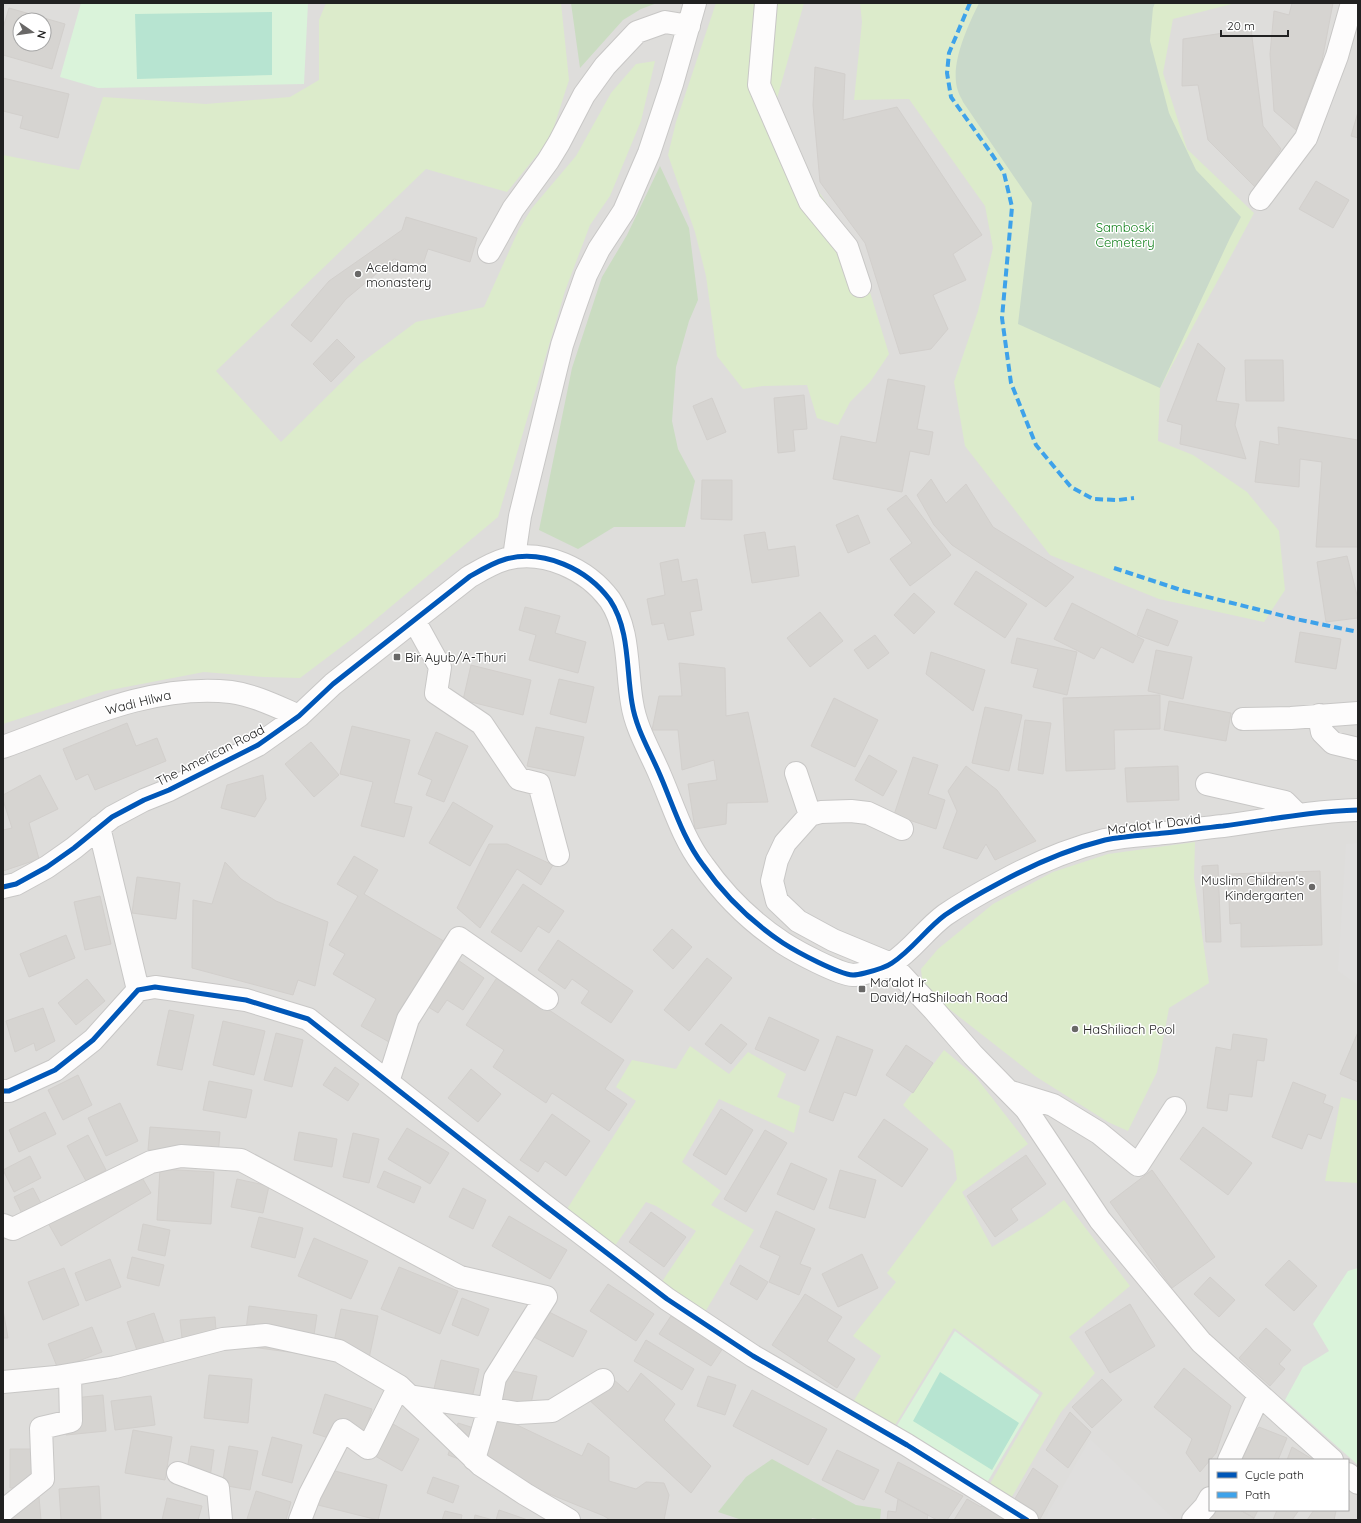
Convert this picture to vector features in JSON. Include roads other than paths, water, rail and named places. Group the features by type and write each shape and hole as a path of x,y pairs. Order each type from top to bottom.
{"street":[{"path":"514,557 520,516 562,344 586,275 599,249 624,211 649,153 672,84 695,3"},
{"path":"766,3 759,85 810,202 847,248 860,286"},
{"path":"1260,199 1306,138 1338,56 1352,3"},
{"path":"489,252 513,209 555,149 584,95 605,66 637,32 665,22 689,26"},
{"name":"The American Road","path":"3,887 16,884 47,867 74,848 112,817 258,745 300,716 333,684 469,577 493,564 514,557 529,556 562,563 588,578 598,586 618,615 624,635 632,704 641,736 698,858 732,899 761,926 783,943 831,968 852,975 868,972 891,964"},
{"path":"414,620 440,667 436,693 482,724 519,779 539,784 558,855"},
{"name":"Wadi Hilwa","path":"3,747 116,706 166,693 201,690 232,692 265,702 300,716"},
{"path":"1243,720 1358,712"},
{"path":"1319,715 1322,732 1333,743 1358,749"},
{"path":"796,773 810,815"},
{"path":"1207,784 1285,802 1298,816"},
{"name":"Ma'alot Ir David","path":"891,964 946,915 1000,882 1034,865 1066,852 1106,840 1358,810"},
{"path":"902,829 868,813 851,811 821,812 810,815 785,843 778,860 772,881 776,901 798,921 833,940 891,964 973,1055 1026,1109 1100,1220 1201,1342 1258,1395 1331,1459"},
{"path":"100,827 138,990"},
{"path":"388,1082 408,1019 459,938 547,999"},
{"path":"3,1091 9,1091 55,1070 93,1040 138,990 156,987 246,1000 308,1019 544,1205 667,1299 753,1356 906,1445 1028,1520"},
{"path":"1010,1092 1053,1105 1099,1133 1138,1165 1175,1108"},
{"path":"3,1225 13,1229 151,1162 181,1156 241,1160 460,1277 546,1297 495,1378 489,1409 474,1459"},
{"path":"3,1382 56,1377 115,1367 223,1339 266,1336 339,1351 404,1391 481,1465 525,1494 569,1520"},
{"path":"3,1511 43,1479 41,1428 71,1421 70,1375"},
{"path":"404,1391 489,1409 517,1413 552,1411 603,1380"},
{"path":"300,1520 310,1494 343,1430 368,1448 404,1391"},
{"path":"1229,1459 1258,1395"},
{"path":"178,1473 218,1488 221,1520"},
{"path":"1349,1475 1358,1483"},
{"path":"1193,1520 1205,1507 1209,1500"}],"place":[{"name":"Aceldama monastery","path":"358,274"},
{"name":"Bir Ayub/A-Thuri","path":"397,657"},
{"name":"Muslim Children's Kindergarten","path":"1312,887"},
{"name":"Ma'alot Ir David/HaShiloah Road","path":"862,989"},
{"name":"HaShiliach Pool","path":"1075,1029"}],"park label":[{"name":"Samboski Cemetery","path":"1125,234"}]}
